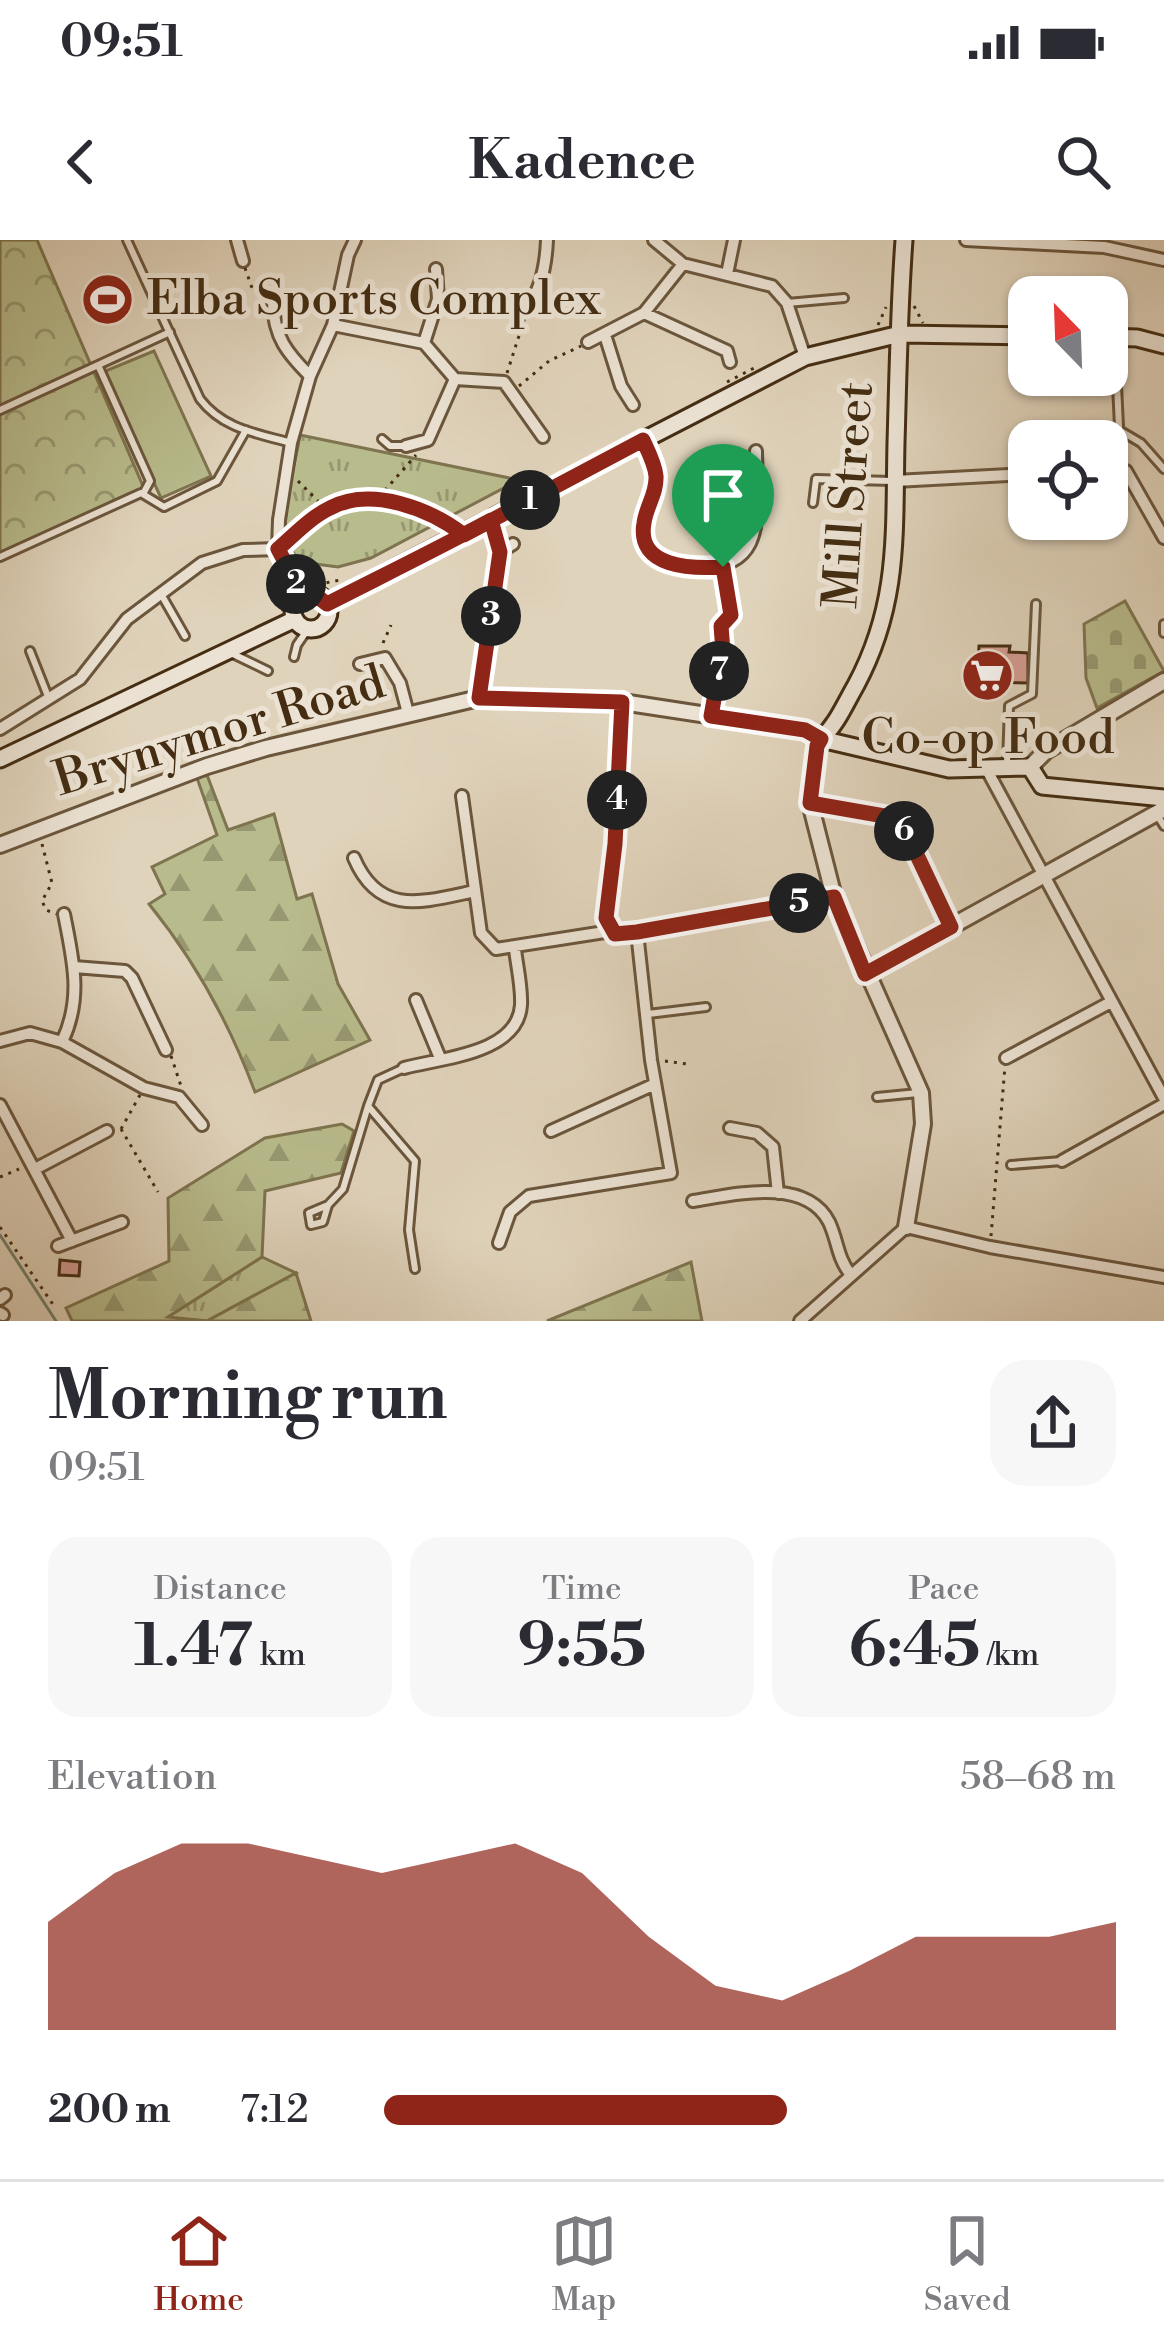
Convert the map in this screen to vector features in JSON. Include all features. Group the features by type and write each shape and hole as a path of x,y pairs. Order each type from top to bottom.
{"main road":[{"name":"Mill Street","path":"821,739 833,728 873,653 887,612 895,563 904,240"},
{"path":"327,604 805,357 899,334 1008,336"},
{"path":"1128,338 1164,345"},
{"path":"0,759 248,642 302,624 324,624 327,604 314,594 296,603 302,624"},
{"path":"821,739 949,769 1030,767 1042,786 1164,798"}],"street":[{"path":"303,596 278,549 291,443 310,376 333,325 348,255 356,240"},
{"path":"535,301 546,264 547,240"},
{"path":"654,240 683,264 772,286 788,303 805,357"},
{"path":"727,274 734,240"},
{"path":"966,240 1104,247 1164,260"},
{"path":"588,342 644,313 683,264"},
{"path":"424,344 438,299 437,274 453,274"},
{"path":"277,311 274,329 286,352 310,376"},
{"path":"644,313 731,353"},
{"path":"333,325 424,344 454,379 509,387 543,436"},
{"path":"604,335 621,386 631,400 644,388"},
{"path":"428,440 454,379"},
{"path":"534,421 548,414"},
{"path":"406,446 428,440"},
{"path":"428,440 437,453"},
{"path":"643,440 656,469 656,483 642,528 650,552 664,563 723,567 741,560 752,543 756,452"},
{"path":"757,473 772,471"},
{"path":"1128,474 1164,538"},
{"path":"895,482 1008,475"},
{"path":"479,698 500,552 513,544"},
{"path":"0,729 80,679 128,619 202,563 243,550 278,549"},
{"path":"383,643 408,713"},
{"path":"360,664 385,658"},
{"path":"1030,767 1046,751 1164,681"},
{"name":"Brynymor Road","path":"0,844 207,766 479,698 622,702 805,730 821,739"},
{"path":"622,702 606,918 611,931 637,932 834,897"},
{"path":"800,1321 907,1227 923,1124 921,1093 834,897 810,803 821,739"},
{"path":"987,770 1164,1101 1062,1161"},
{"path":"462,796 470,812 475,891 481,933 487,942 496,949 515,949 611,931"},
{"path":"890,817 907,834 951,927"},
{"path":"865,974 1162,817"},
{"path":"354,858 376,894 399,901 475,891"},
{"path":"60,914 77,992 62,1042"},
{"path":"500,1243 510,1212 529,1196 671,1173 651,1060 637,932"},
{"path":"404,1068 498,1042 517,1020 521,1007 515,949"},
{"path":"74,968 124,971 132,978 145,1022 166,1051"},
{"path":"416,1000 440,1058"},
{"path":"1006,1058 1111,1002"},
{"path":"405,1011 421,1014"},
{"path":"0,1041 30,1033 62,1042 144,1088 179,1097 202,1125"},
{"path":"551,1131 655,1084"},
{"path":"621,1099 624,1113"},
{"path":"0,1106 72,1241"},
{"path":"181,1126 192,1116"},
{"path":"730,1128 757,1132 773,1147 778,1192"},
{"path":"33,1167 106,1131"},
{"path":"693,1201 778,1192 815,1207 829,1222 841,1263 851,1275"},
{"path":"58,1246 122,1222"},
{"path":"907,1227 990,1247 1164,1276"}],"lane":[{"path":"127,240 200,399 212,415 224,424 291,443"},
{"path":"788,303 844,298"},
{"path":"0,410 170,332"},
{"path":"0,557 143,494 150,481 98,364"},
{"path":"143,494 164,507 217,481 246,430"},
{"path":"1128,435 1141,442 1164,469"},
{"path":"382,439 390,446 406,446"},
{"path":"1154,458 1164,447"},
{"path":"813,503 816,479 895,482"},
{"path":"161,594 184,636"},
{"path":"1007,767 1009,706 1032,694 1036,604"},
{"path":"294,657 302,624"},
{"path":"248,642 251,664"},
{"path":"30,651 49,699"},
{"path":"230,651 268,671"},
{"path":"645,1014 706,1007"},
{"path":"328,1205 346,1182 377,1080 404,1068"},
{"path":"878,1097 921,1093"},
{"path":"368,1106 416,1161 410,1229 415,1269"},
{"path":"1011,1165 1062,1161"}],"path":[{"path":"242,249 252,288 277,311"},
{"path":"509,387 535,301"},
{"path":"871,329 880,324 885,308 899,306 914,306 923,323 934,327"},
{"path":"509,387 588,342"},
{"path":"378,499 428,440"},
{"path":"287,470 326,509"},
{"path":"278,549 326,509 343,502 378,499 413,507 464,535"},
{"path":"711,716 723,651 721,626 731,615 723,567"},
{"path":"383,643 391,625"},
{"path":"810,803 890,817"},
{"path":"42,844 52,883 42,901 46,910 60,914"},
{"path":"166,1051 176,1063 182,1085 179,1097"},
{"path":"990,1247 1006,1058"},
{"path":"651,1060 687,1064"},
{"path":"121,1129 144,1088"},
{"path":"106,1131 121,1129"},
{"path":"121,1129 158,1192"},
{"path":"0,1177 33,1167"},
{"path":"0,1228 54,1306"}],"green space":[{"path":"0,240 37,240 146,493 0,554"},
{"path":"154,351 211,476 161,498 103,372"},
{"path":"300,435 519,480 371,558 338,567 293,561 286,515"},
{"path":"1125,601 1164,671 1097,708 1086,678 1084,624"},
{"path":"207,775 228,830 274,814 297,899 312,894 338,984 370,1040 255,1092 210,994 149,904 165,894 152,867 217,835 197,778"},
{"path":"342,1124 354,1131 341,1173 265,1191 262,1257 168,1317 207,1321 72,1321 66,1308 169,1261 168,1198 265,1138"},
{"path":"262,1257 296,1273 207,1321 166,1318"},
{"path":"691,1262 702,1321 547,1321"},
{"path":"296,1273 311,1321 207,1321"}],"building":[{"path":"979,646 1010,646 1009,652 1028,653 1028,683 977,682"},
{"path":"60,1260 80,1262 79,1276 59,1275"}],"waterway":[{"path":"0,1235 56,1321"}],"place":[{"name":"Elba Sports Complex","path":"108,300"},
{"name":"Co-op Food","path":"988,676"}],"route":[{"path":"723,567 664,563 650,552 642,528 656,469 643,440 464,535 413,507 378,499 343,502 326,509 278,549 303,596 314,594 327,604 464,535 491,520 500,552 479,698 622,702 606,918 611,931 637,932 834,897 865,974 951,927 907,834 890,817 810,803 821,739 805,730 711,716 723,651 721,626 731,615 723,567"}]}
